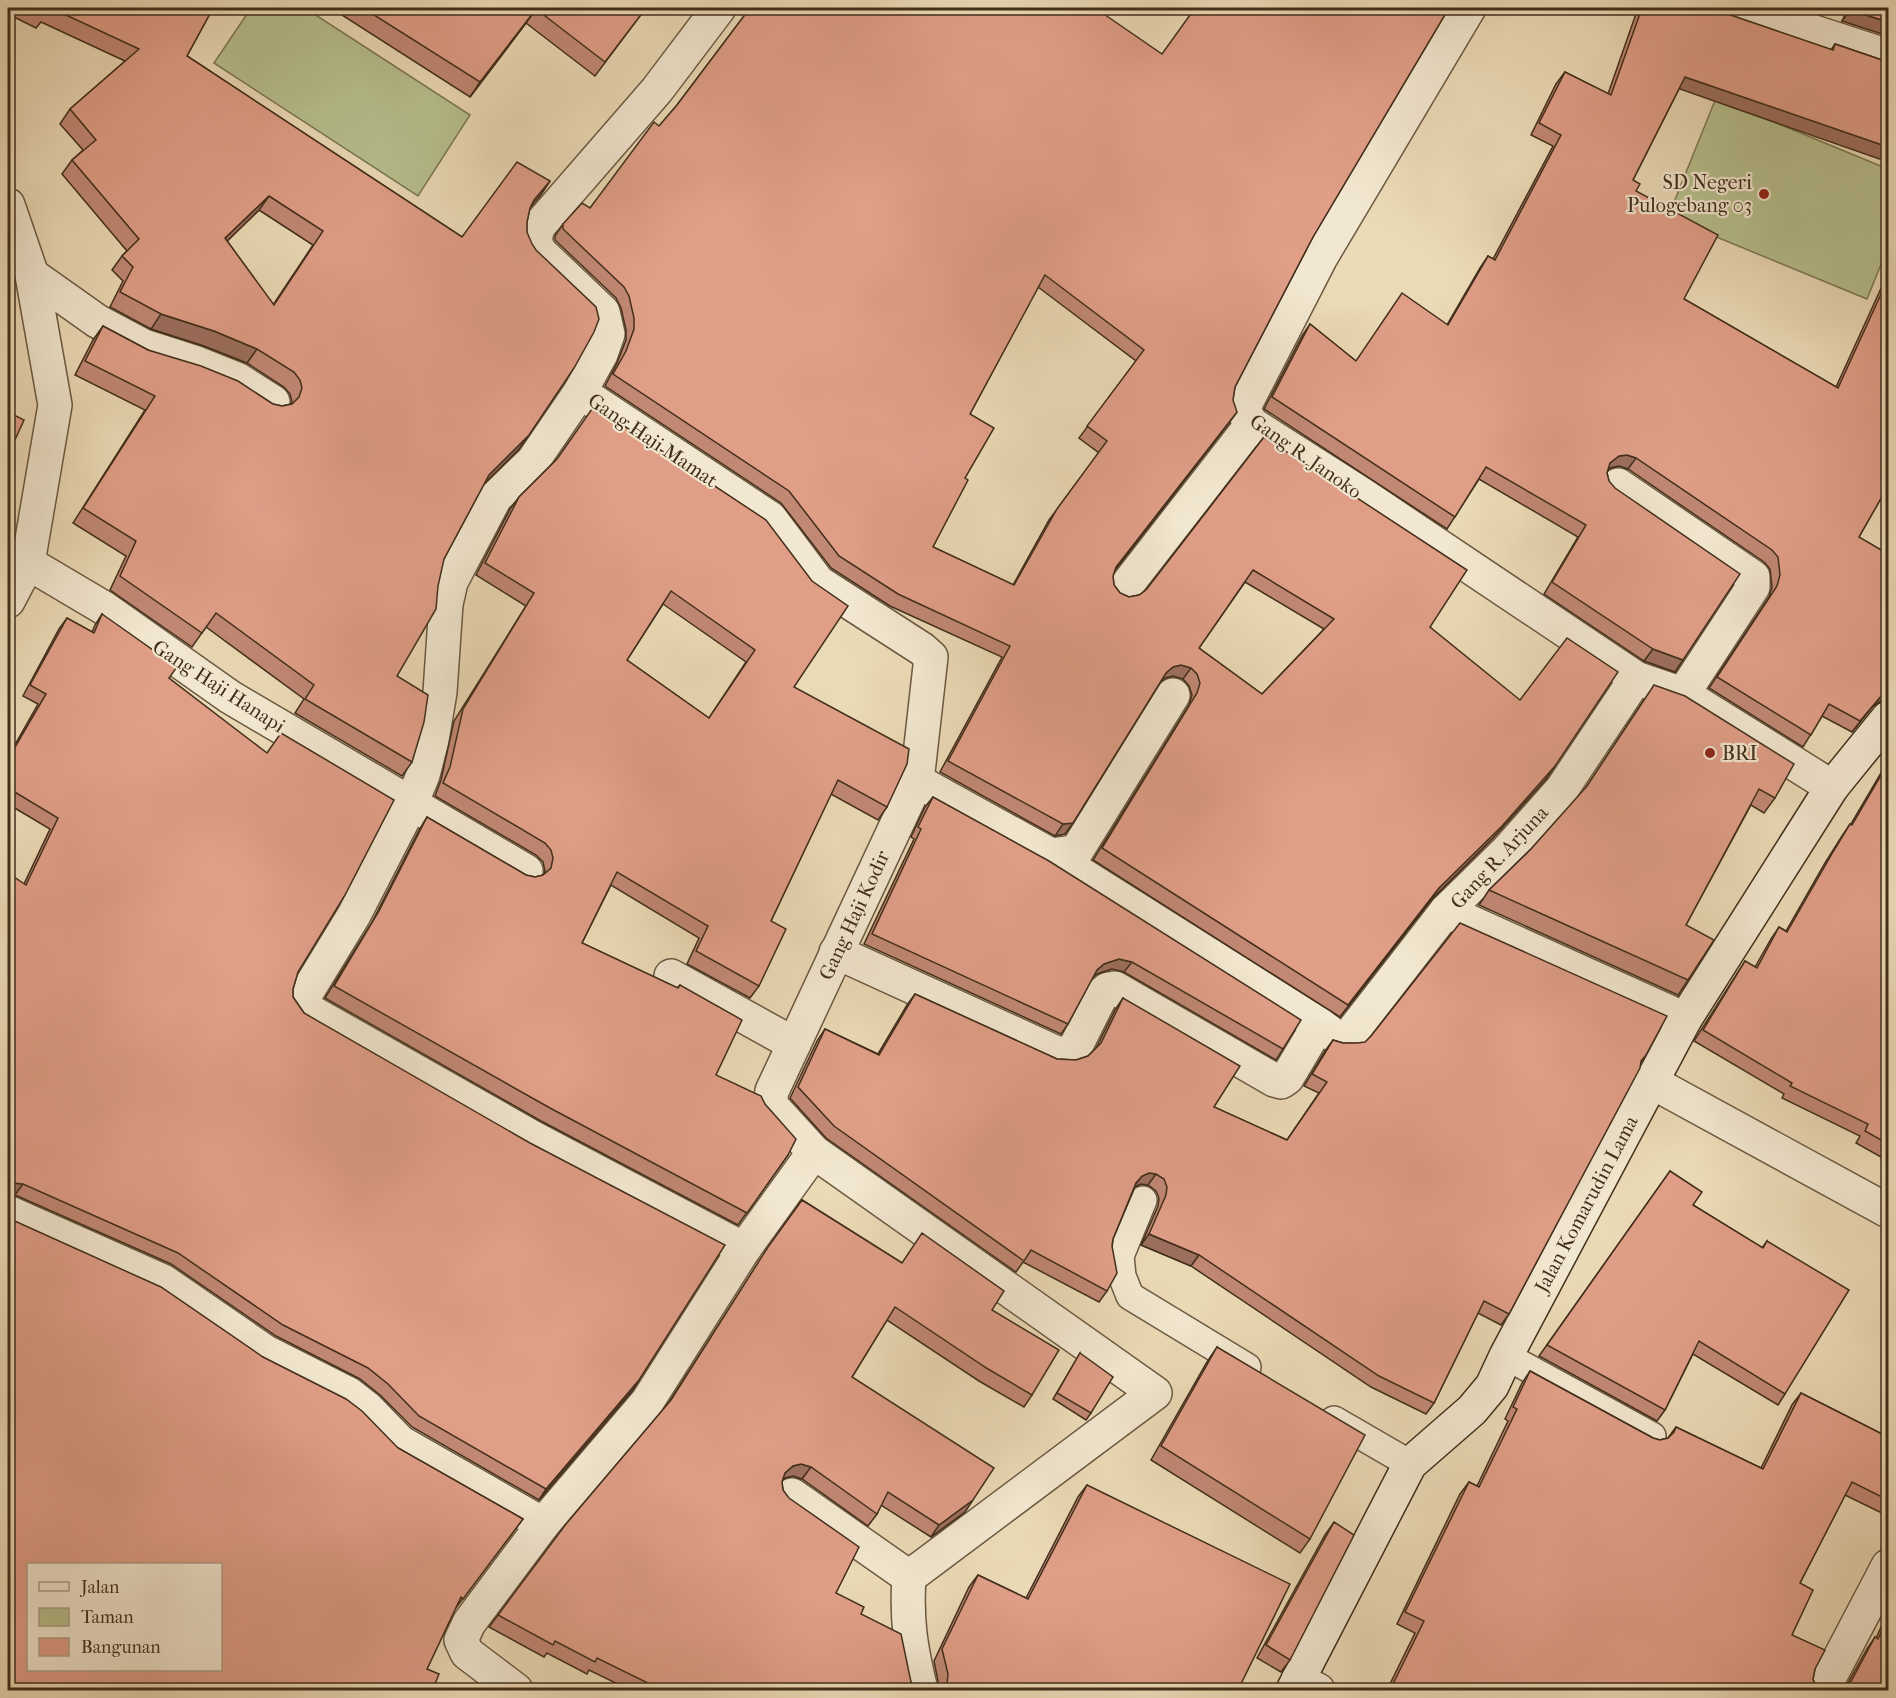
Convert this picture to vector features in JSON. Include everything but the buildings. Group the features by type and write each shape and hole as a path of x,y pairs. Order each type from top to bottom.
{"street":[{"name":"Gang Haji Mamat","path":"719,8 657,90 538,227 535,240 539,250 603,312 608,334 601,354 580,392 770,518 818,582 931,657"},
{"name":"Gang R. Janoko","path":"1469,8 1321,257 1244,407 1244,412 1252,424 1363,495 1636,678 1683,694 1832,787"},
{"path":"1748,9 1888,56"},
{"path":"8,205 32,274 55,405 28,563 8,601"},
{"path":"32,274 97,321 144,346 237,379 273,402"},
{"path":"580,392 533,461 495,498 452,582 446,604 440,692 423,775 411,804 354,915 307,992 304,1004 310,1011 532,1137 744,1249"},
{"path":"1123,590 1252,424"},
{"path":"1618,485 1753,577 1753,587 1683,694"},
{"name":"Gang Haji Hanapi","path":"28,563 104,608 230,697 526,871"},
{"name":"Gang Haji Kodir","path":"814,1152 770,1104 772,1091 917,781 931,657"},
{"name":"Gang R. Arjuna","path":"1636,678 1562,789 1507,851 1446,911 1685,1018"},
{"path":"1051,855 1076,852 1173,695"},
{"name":"Jalan Komarudin Lama","path":"1303,1687 1410,1464 1472,1410 1491,1386 1685,1018 1832,787 1888,718"},
{"path":"917,781 1051,855 1335,1036 1349,1036 1446,911"},
{"path":"836,952 1057,1053 1068,1053 1076,1046 1102,994 1108,989 1115,988 1281,1082 1287,1078 1319,1024"},
{"path":"671,976 794,1044"},
{"path":"1650,1082 1888,1211"},
{"path":"516,1690 467,1653 461,1640 469,1623 543,1524 647,1402 744,1249 814,1152 1155,1393 909,1577 907,1604 910,1643 921,1690"},
{"path":"8,1212 163,1281 266,1352 350,1394 400,1442 543,1524"},
{"path":"792,1496 909,1577"},
{"path":"1823,1690 1888,1566"}],"lane":[{"path":"1143,1200 1120,1257 1122,1276 1130,1296 1271,1382"},
{"path":"1506,1356 1652,1436"},
{"path":"1311,1406 1410,1464"}],"green space":[{"path":"251,8 305,8 470,115 418,196 214,63"},
{"path":"1716,98 1888,169 1888,247 1867,299 1668,217"}],"place":[{"name":"SD Negeri Pulogebang 03","path":"1764,194"},
{"name":"BRI","path":"1710,753"}]}
